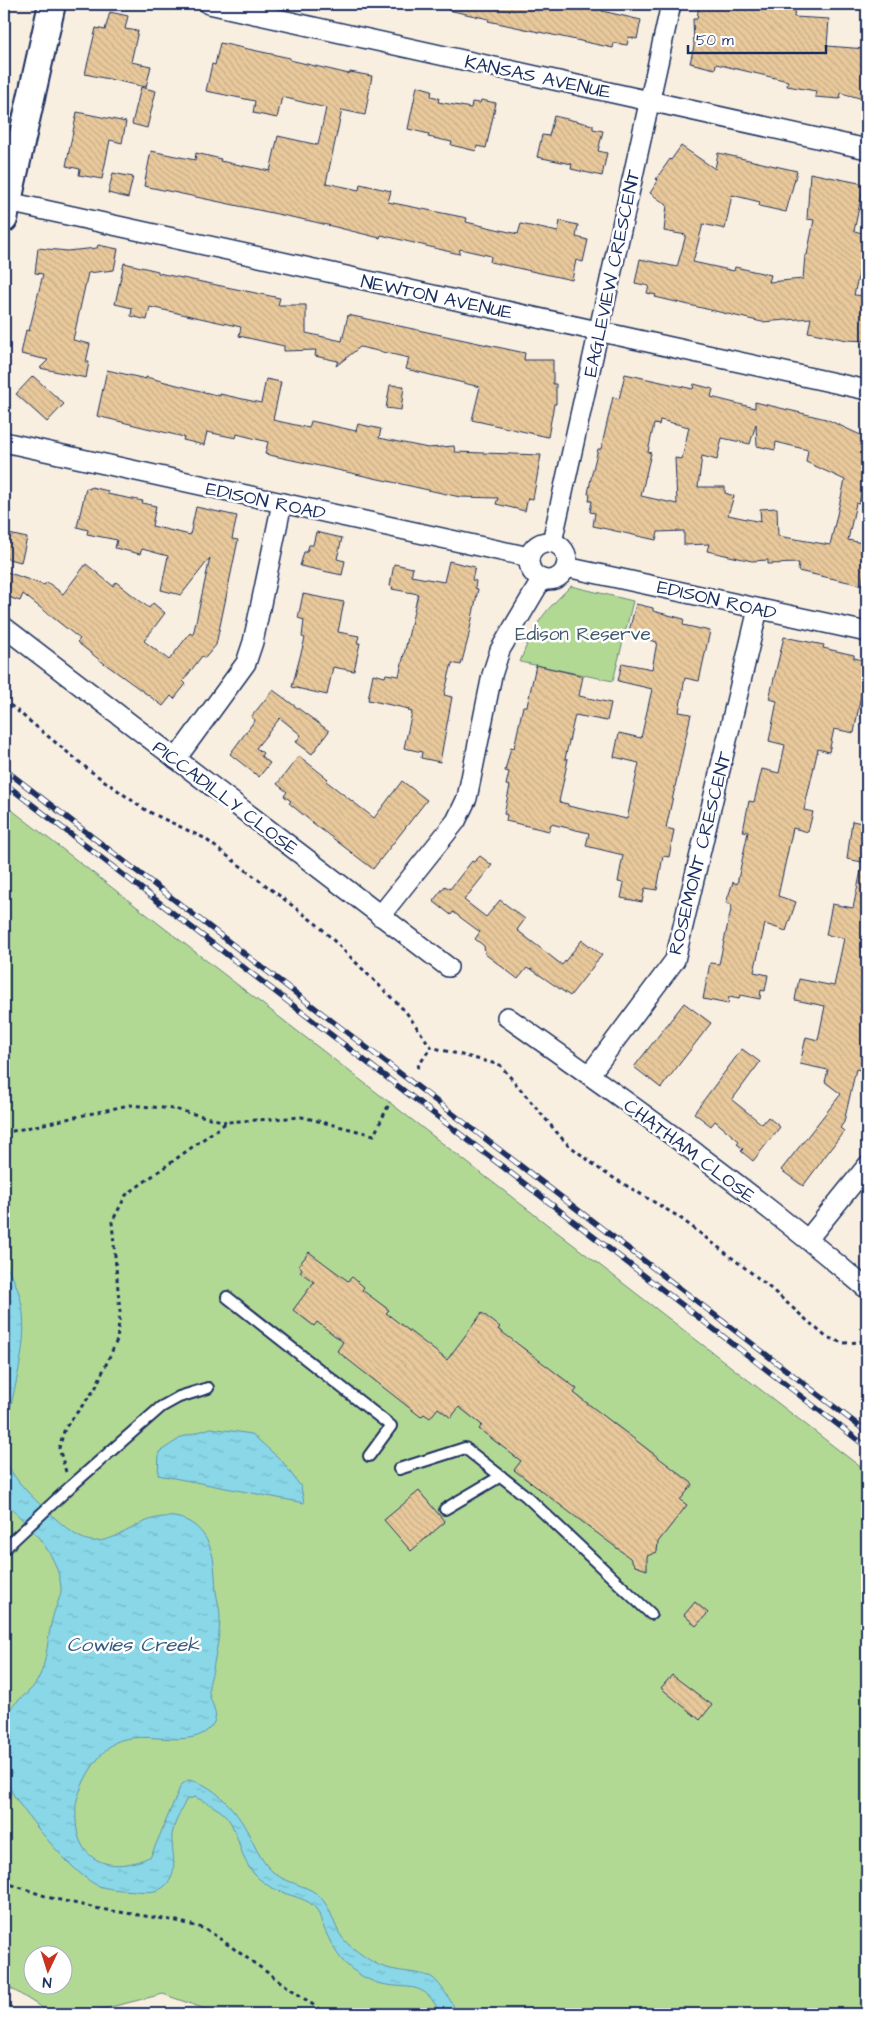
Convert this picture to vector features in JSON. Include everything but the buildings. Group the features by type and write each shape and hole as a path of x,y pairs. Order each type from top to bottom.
{"main road":[{"path":"6,210 52,4"}],"street":[{"name":"KANSAS AVENUE","path":"209,4 867,149"},
{"name":"EAGLEVIEW CRESCENT","path":"552,542 671,4"},
{"name":"NEWTON AVENUE","path":"6,210 598,332 867,390"},
{"name":"EDISON ROAD","path":"4,442 529,557"},
{"path":"176,759 246,663 255,633 282,504"},
{"path":"552,542 563,548 567,560 564,572 554,579 542,579 533,573 530,568 529,557 535,546 540,543 552,542"},
{"name":"EDISON ROAD","path":"566,566 867,632"},
{"path":"380,916 456,821 467,798 492,675 500,650 542,579"},
{"name":"ROSEMONT CRESCENT","path":"590,1074 675,960 758,609"},
{"name":"PICCADILLY CLOSE","path":"4,627 448,968"},
{"name":"CHATHAM CLOSE","path":"508,1017 590,1074 808,1239 867,1289"},
{"path":"808,1239 867,1166"}],"lane":[{"path":"227,1297 391,1426 369,1456"},
{"path":"4,1549 160,1407 180,1397 208,1388"},
{"path":"399,1470 465,1448 526,1496 651,1614"},
{"path":"445,1509 501,1476"}],"path":[{"path":"4,700 89,770 147,810 204,838 319,926 406,1012 431,1047 500,1065 565,1142 602,1171 679,1217 762,1282 826,1337 843,1344 860,1342 867,1338"},
{"path":"417,1068 431,1047"},
{"path":"4,1133 129,1105 174,1109 227,1122 302,1117 374,1135 390,1102"},
{"path":"70,1487 59,1448 65,1428 95,1389 117,1340 120,1312 112,1222 126,1195 227,1122"},
{"path":"4,1882 51,1898 100,1909 177,1921 206,1929 326,2014"}],"green space":[{"name":"Edison Reserve","path":"571,586 633,601 613,681 520,662 540,620"},
{"path":"4,804 867,1472 867,2014 219,2014 163,1994 83,2014 52,2014 23,1996 72,1996 72,1946 22,1946 22,1995 4,1984"}],"water":[{"path":"4,1263 16,1284 22,1306 24,1328 22,1351 4,1442"},
{"path":"211,1428 252,1434 282,1461 301,1487 304,1503 158,1475 159,1452 182,1437"},
{"name":"Cowies Creek","path":"4,1448 11,1472 30,1495 66,1528 78,1536 91,1541 105,1540 156,1518 178,1518 188,1521 196,1527 209,1545 213,1557 220,1610 218,1643 209,1689 215,1712 215,1720 204,1733 193,1737 121,1740 104,1751 86,1778 76,1802 78,1835 83,1847 91,1856 112,1864 124,1864 151,1856 181,1785 188,1780 197,1782 221,1797 235,1812 261,1857 273,1872 283,1879 312,1891 323,1900 331,1913 339,1933 349,1945 379,1965 433,1978 458,2014 440,2014 429,1996 423,1991 409,1987 377,1983 363,1977 344,1963 334,1948 318,1912 313,1906 309,1902 265,1884 257,1877 246,1862 235,1831 227,1817 216,1808 195,1797 186,1800 178,1817 172,1835 174,1869 170,1881 158,1890 117,1890 99,1886 75,1869 46,1839 20,1805 5,1779 3,1726 8,1711 32,1688 41,1672 61,1587 54,1561 48,1550 32,1529 4,1501"}],"railway":[{"path":"4,769 867,1432"},
{"path":"4,783 867,1447"}]}
